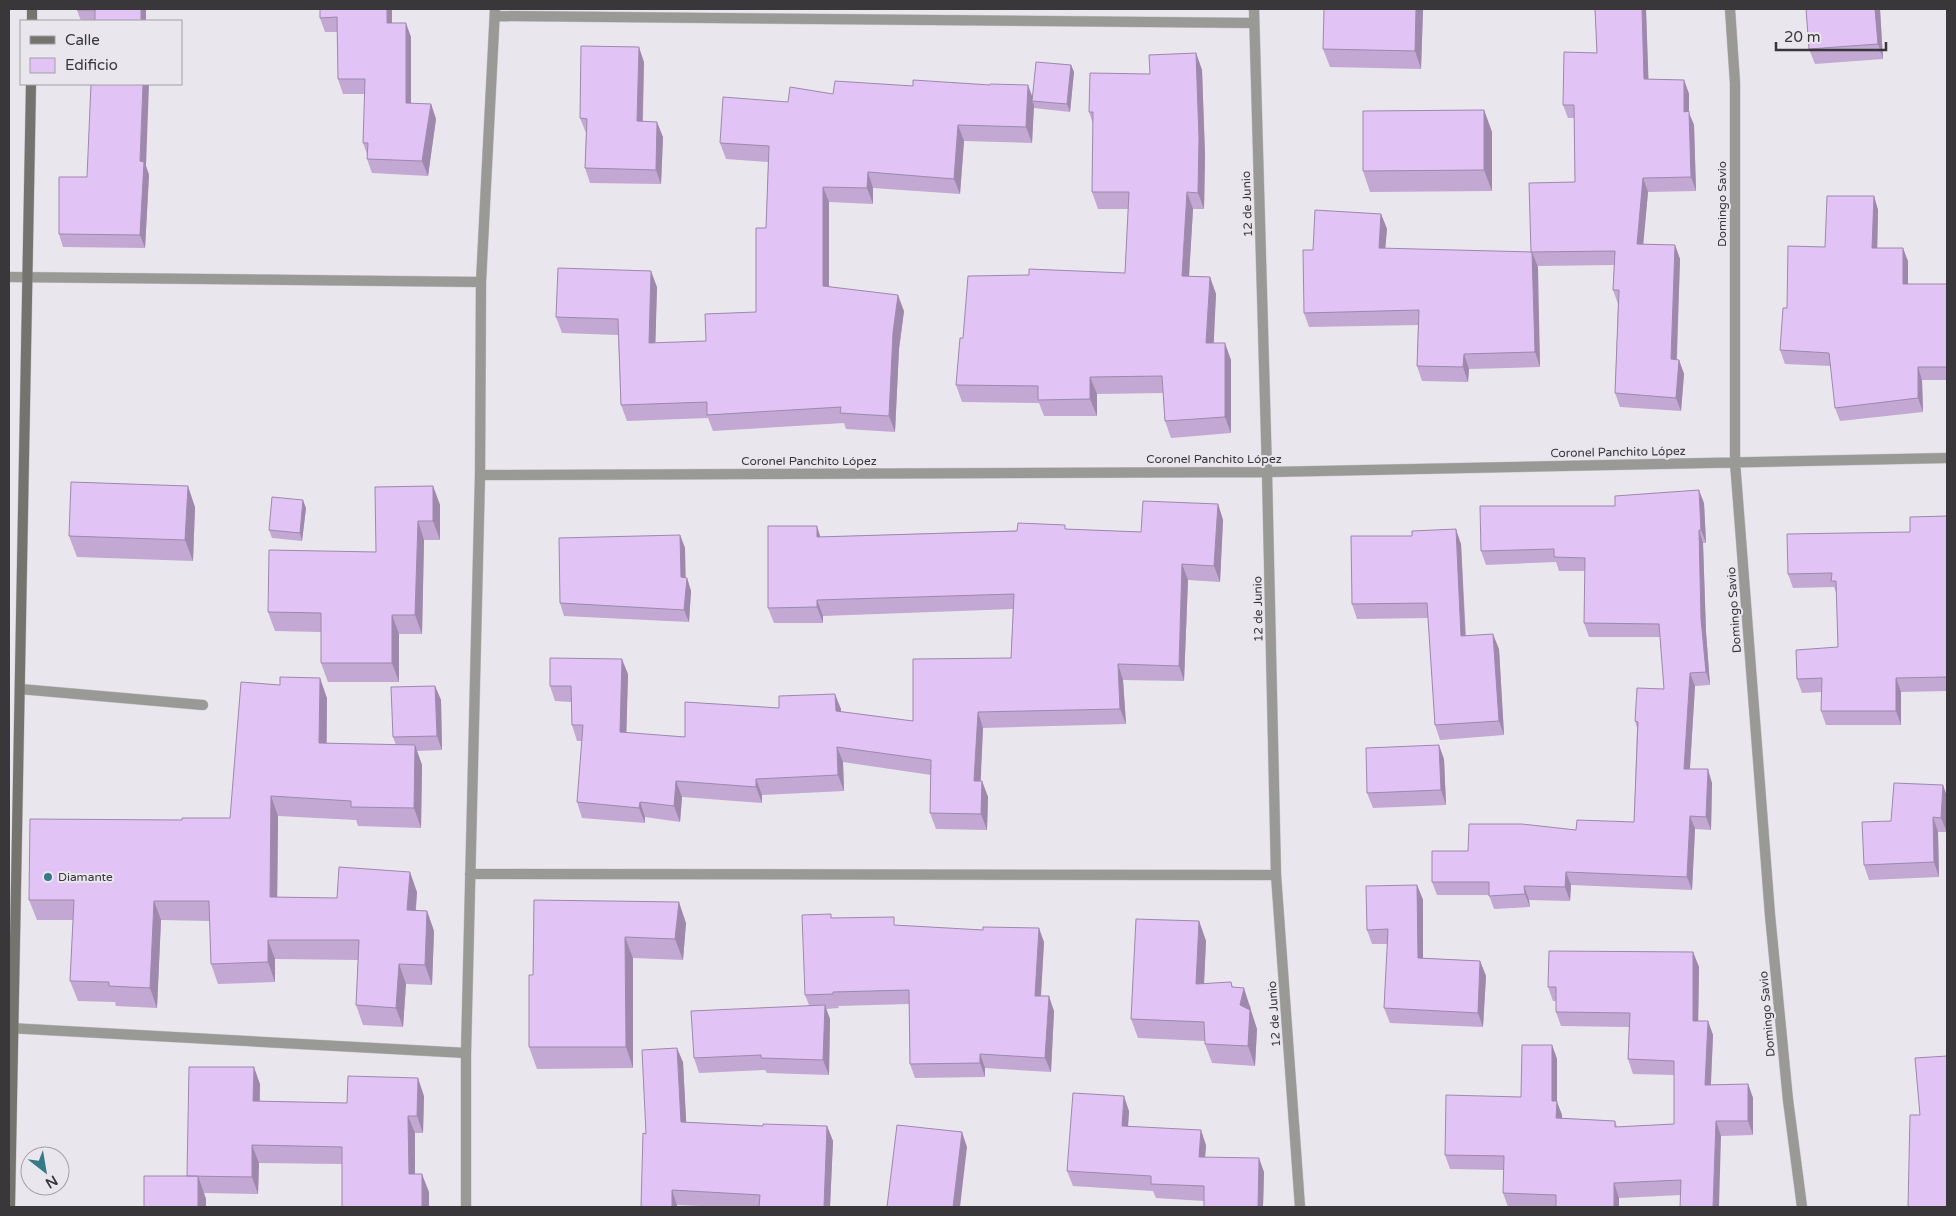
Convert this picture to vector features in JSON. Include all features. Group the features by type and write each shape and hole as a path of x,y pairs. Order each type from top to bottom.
{"main road":[{"path":"10,1207 11,1028 20,689 31,85"}],"street":[{"name":"12 de Junio","path":"1254,9 1276,875 1300,1207"},
{"name":"Domingo Savio","path":"1730,9 1735,93 1735,462 1770,915 1788,1100 1802,1207"},
{"path":"466,1207 466,1053 480,475 481,282 495,12 1254,23"},
{"path":"9,278 481,282"},
{"name":"Coronel Panchito López","path":"480,475 1267,472 1947,458"},
{"path":"20,689 203,706"},
{"path":"470,874 1276,875"},
{"path":"11,1028 466,1053"}],"building":[{"path":"141,9 141,20 95,20 95,10 77,10"},
{"path":"320,9 387,9 387,23 406,23 406,103 431,104 422,161 367,159 368,143 363,143 365,79 338,79 337,17 320,18"},
{"path":"1324,9 1416,9 1415,51 1323,49"},
{"path":"1595,9 1642,9 1644,79 1684,80 1684,112 1689,111 1691,177 1643,178 1637,244 1675,245 1671,359 1679,360 1676,398 1615,393 1619,290 1613,290 1615,251 1531,252 1529,183 1575,182 1574,105 1563,105 1564,52 1597,53"},
{"path":"1806,9 1875,9 1878,44 1809,49"},
{"path":"581,46 639,47 637,121 657,122 656,170 585,168 587,119 580,118"},
{"path":"1196,53 1199,138 1198,193 1187,192 1182,276 1210,277 1206,343 1225,343 1225,417 1165,421 1162,376 1090,377 1090,399 1038,400 1038,386 956,385 960,338 963,338 968,276 1029,275 1029,269 1125,273 1129,192 1092,192 1093,112 1089,112 1090,73 1150,74 1149,55"},
{"path":"1036,62 1071,65 1067,104 1032,101"},
{"path":"913,80 990,85 1028,85 1026,127 958,125 954,179 868,172 867,188 823,187 823,286 898,295 893,333 889,416 840,413 841,407 707,415 707,402 621,405 618,319 556,317 558,268 651,271 649,343 706,341 705,314 756,312 756,228 766,228 769,146 720,143 723,97 788,102 790,87 833,94 835,81 913,86"},
{"path":"91,85 143,85 140,161 144,162 140,235 59,234 59,177 87,177"},
{"path":"1484,110 1484,170 1363,171 1363,111"},
{"path":"1827,196 1874,196 1872,248 1903,248 1903,284 1947,284 1947,367 1918,367 1918,398 1835,408 1829,353 1780,350 1783,308 1787,308 1788,246 1825,247"},
{"path":"1315,210 1381,214 1379,248 1532,252 1535,352 1464,354 1463,367 1417,366 1419,310 1304,313 1303,250 1313,250"},
{"path":"71,482 188,486 185,540 69,536"},
{"path":"433,486 433,521 418,521 415,615 392,615 392,663 321,663 321,613 268,612 269,550 376,552 375,487"},
{"path":"1699,490 1701,619 1706,672 1690,673 1684,769 1708,769 1706,817 1690,816 1687,877 1566,872 1565,887 1524,886 1525,894 1489,896 1489,882 1432,882 1432,851 1468,851 1469,824 1522,824 1576,830 1577,820 1634,822 1638,722 1635,721 1637,688 1664,689 1659,624 1584,623 1585,558 1554,557 1554,549 1481,551 1480,506 1615,506 1615,496"},
{"path":"272,497 303,500 300,533 269,530"},
{"path":"1143,501 1218,504 1214,566 1182,564 1179,666 1118,664 1120,709 978,712 974,781 982,781 981,814 930,813 931,760 837,747 838,775 756,779 756,787 676,781 674,806 640,802 639,808 577,802 583,725 572,725 571,686 550,686 550,658 622,659 620,732 685,737 685,702 779,708 779,696 835,694 836,711 913,721 913,659 1011,658 1014,594 817,600 817,607 768,608 768,526 817,526 817,537 1017,531 1018,523 1065,525 1065,529 1141,532"},
{"path":"1947,516 1947,677 1896,678 1896,711 1821,711 1822,678 1797,679 1796,650 1838,647 1836,581 1831,581 1832,573 1788,574 1787,534 1910,532 1910,517"},
{"path":"1456,529 1461,636 1493,634 1499,721 1435,725 1427,603 1352,604 1351,536 1412,536 1412,531"},
{"path":"680,535 681,577 687,578 684,610 560,603 559,538"},
{"path":"280,677 320,678 319,743 415,745 414,808 351,807 351,801 271,796 270,897 337,898 339,867 410,872 407,910 427,911 425,965 399,964 396,1008 356,1005 359,940 268,940 268,962 211,964 209,901 154,901 150,988 109,986 109,982 70,981 74,900 29,900 30,819 182,820 182,818 230,818 241,682 280,685"},
{"path":"435,686 437,736 393,737 391,687"},
{"path":"1439,745 1441,790 1367,793 1366,748"},
{"path":"1894,783 1943,785 1941,818 1933,817 1934,862 1864,865 1862,822 1891,821"},
{"path":"1417,885 1418,958 1480,961 1478,1013 1384,1008 1388,929 1367,930 1366,886"},
{"path":"534,900 679,902 675,939 625,937 626,1047 529,1047 529,975 533,975"},
{"path":"831,914 831,918 894,917 894,925 983,930 983,927 1039,928 1035,996 1049,996 1045,1058 980,1054 980,1063 910,1064 909,990 833,992 833,994 805,995 802,915"},
{"path":"1136,919 1199,921 1196,984 1231,982 1232,987 1244,988 1240,1005 1250,1010 1248,1046 1205,1044 1204,1022 1131,1019"},
{"path":"1549,951 1693,952 1693,1021 1708,1021 1705,1085 1748,1084 1748,1121 1716,1121 1713,1207 1680,1207 1681,1180 1614,1183 1614,1207 1556,1207 1556,1195 1503,1193 1504,1156 1445,1155 1446,1095 1521,1097 1522,1045 1552,1045 1552,1101 1557,1101 1556,1118 1615,1121 1615,1127 1674,1124 1674,1061 1628,1059 1630,1013 1556,1012 1556,987 1548,987"},
{"path":"825,1005 823,1060 761,1058 761,1055 694,1058 691,1011"},
{"path":"677,1048 681,1122 763,1126 763,1124 827,1126 824,1207 759,1207 760,1195 672,1190 672,1207 641,1207 643,1133 646,1134 642,1050"},
{"path":"1947,1056 1947,1207 1908,1207 1910,1115 1920,1115 1915,1058"},
{"path":"189,1067 254,1067 253,1101 347,1103 348,1076 418,1078 417,1116 408,1116 409,1174 422,1174 422,1207 342,1207 342,1147 252,1145 252,1177 187,1176"},
{"path":"1073,1093 1124,1096 1122,1126 1201,1130 1199,1157 1259,1158 1258,1207 1204,1207 1204,1186 1151,1184 1151,1176 1067,1171"},
{"path":"897,1125 962,1132 953,1207 887,1207"},
{"path":"144,1176 198,1176 198,1207 144,1207"}],"place":[{"name":"Diamante","path":"48,877"}]}
